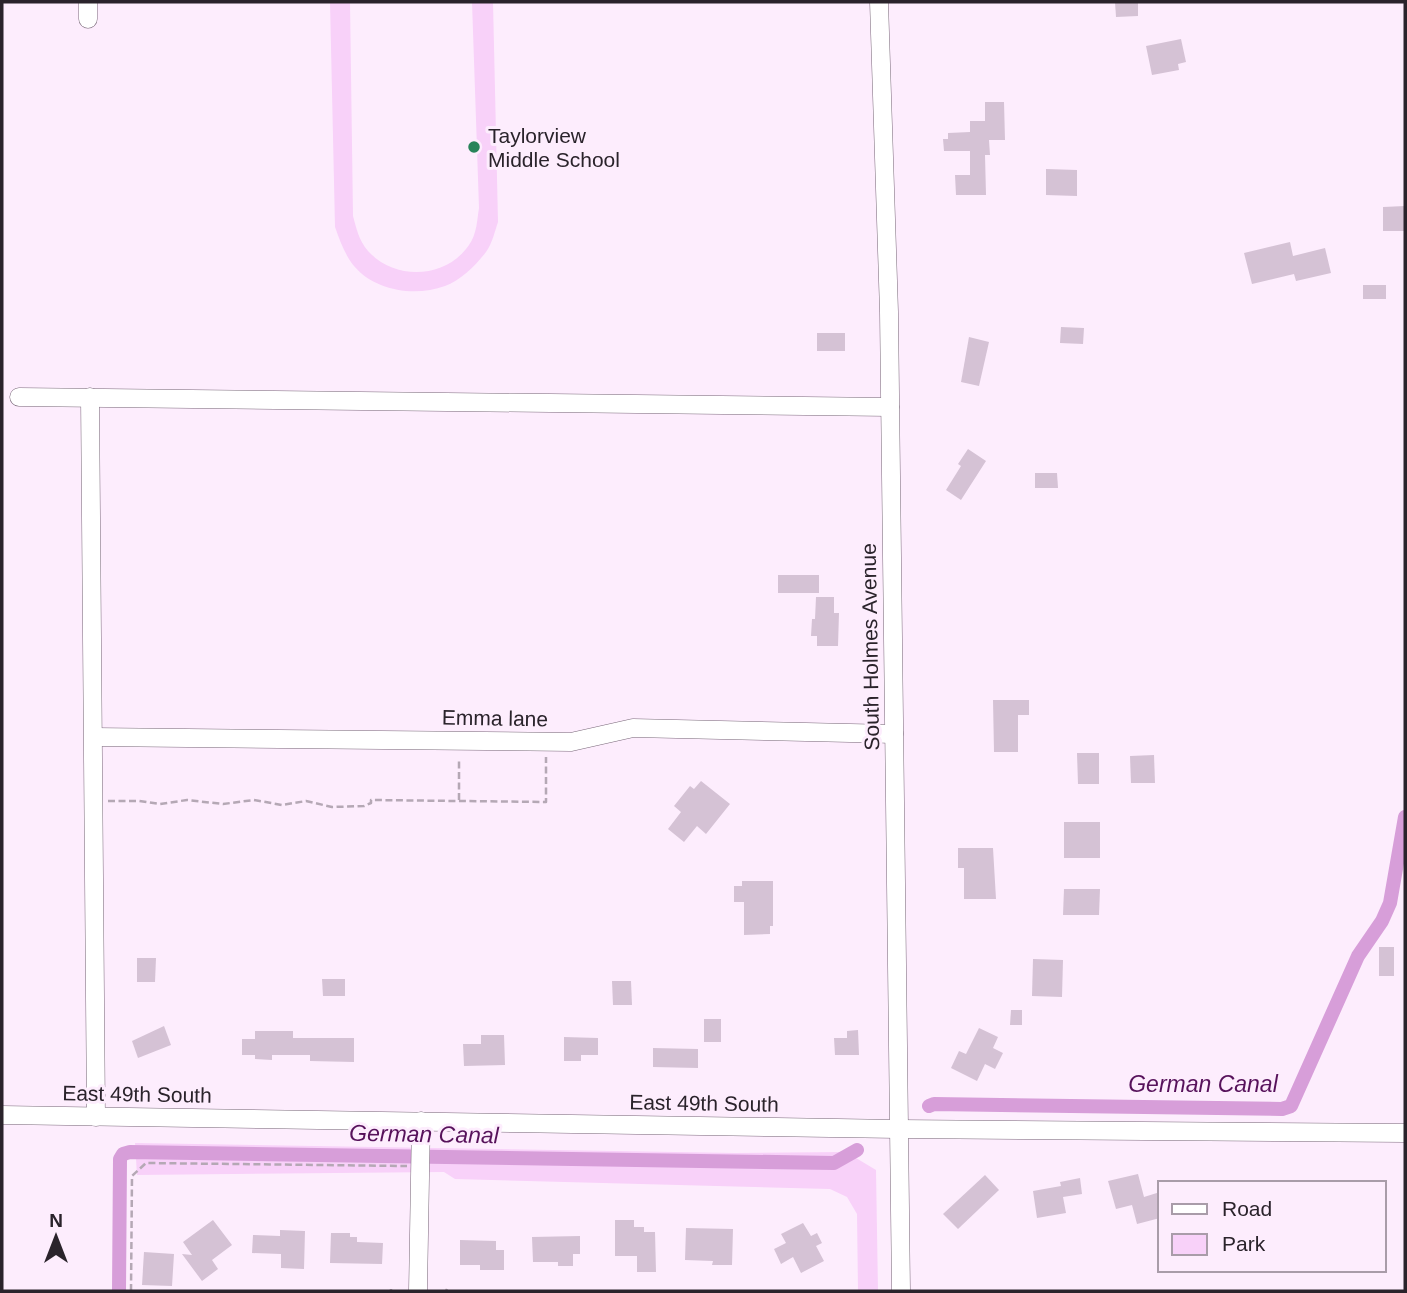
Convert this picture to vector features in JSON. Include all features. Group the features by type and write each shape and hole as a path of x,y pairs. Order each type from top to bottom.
{"street":[{"name":"South Holmes Avenue","path":"879,2 890,407 901,1291"},
{"path":"19,397 890,407"},
{"path":"90,397 96,1117"},
{"name":"Emma lane","path":"94,737 571,742 633,728 894,734"},
{"name":"East 49th South","path":"2,1115 898,1129 1405,1133"},
{"path":"418,1291 421,1121"}],"path":[{"path":"108,790 108,802 139,801 160,804 187,800 223,804 254,800 282,805 306,801 332,807 364,806 371,803 371,800 546,802 547,748"},
{"path":"459,801 460,761"},
{"path":"131,1291 132,1176 146,1163 421,1167"}],"green space":[{"path":"330,2 350,2 353,216 360,238 368,251 379,261 392,268 420,272 434,270 459,256 472,241 475,232 479,208 472,2 493,2 498,222 490,245 482,257 451,284 421,291 396,290 384,286 354,266 341,243 335,227"},
{"path":"135,1143 735,1153 846,1152 876,1170 878,1291 858,1291 857,1214 847,1197 830,1189 455,1179 444,1172 137,1175"}],"building":[{"path":"1115,2 1138,2 1138,16 1116,17"},
{"path":"1181,39 1186,62 1178,64 1179,70 1152,75 1146,46"},
{"path":"985,102 1004,102 1005,140 989,140 990,155 985,155 986,195 956,195 955,175 970,175 970,151 944,151 943,139 948,139 948,133 970,132 970,121 985,121"},
{"path":"1046,169 1077,170 1077,196 1046,195"},
{"path":"1405,206 1405,231 1383,231 1383,207"},
{"path":"1290,242 1293,256 1325,248 1331,273 1296,281 1294,274 1252,284 1244,253"},
{"path":"1363,285 1386,285 1386,299 1363,299"},
{"path":"1061,327 1084,328 1083,344 1060,343"},
{"path":"817,333 845,333 845,351 817,351"},
{"path":"969,337 989,342 979,386 961,382"},
{"path":"968,449 986,461 961,500 946,490"},
{"path":"1035,473 1057,473 1058,488 1035,488"},
{"path":"778,575 819,575 819,593 778,593"},
{"path":"816,597 834,597 834,613 839,613 838,646 817,646 817,636 811,636"},
{"path":"993,700 1029,700 1029,715 1018,715 1018,752 994,752"},
{"path":"1077,753 1099,753 1099,784 1078,784"},
{"path":"1154,755 1155,783 1131,783 1130,756"},
{"path":"701,781 730,804 706,834 697,826 684,842 668,829 681,812 674,806 690,786 694,789"},
{"path":"1064,822 1100,822 1100,858 1064,858"},
{"path":"958,848 993,848 996,899 964,899 964,868 958,868"},
{"path":"742,881 773,881 773,926 770,926 770,934 744,935 744,902 734,902 734,886 742,886"},
{"path":"1064,889 1100,889 1099,915 1063,915"},
{"path":"1379,947 1394,947 1394,976 1379,976"},
{"path":"137,958 156,958 155,982 137,982"},
{"path":"1033,959 1063,960 1062,997 1032,996"},
{"path":"322,979 345,979 345,996 323,996"},
{"path":"612,981 631,981 632,1005 613,1005"},
{"path":"1011,1010 1022,1010 1022,1025 1010,1025"},
{"path":"704,1019 721,1019 721,1042 704,1042"},
{"path":"164,1026 171,1045 138,1058 132,1041"},
{"path":"979,1028 998,1037 993,1048 1003,1053 995,1069 985,1064 977,1081 951,1068 959,1051 966,1054"},
{"path":"858,1030 859,1055 835,1055 834,1038 847,1038 847,1031"},
{"path":"255,1031 293,1031 293,1038 354,1038 354,1062 310,1061 310,1055 272,1055 272,1060 255,1059 255,1055 242,1055 242,1039 255,1039"},
{"path":"481,1035 504,1035 505,1065 464,1066 463,1044 481,1044"},
{"path":"564,1037 598,1038 598,1055 581,1055 581,1061 564,1061"},
{"path":"653,1048 698,1049 698,1068 653,1067"},
{"path":"1138,1174 1144,1197 1158,1193 1158,1219 1137,1224 1132,1205 1116,1209 1108,1181"},
{"path":"985,1175 999,1190 958,1229 943,1214"},
{"path":"1080,1178 1082,1194 1063,1197 1066,1213 1037,1218 1033,1191 1061,1186 1060,1182"},
{"path":"213,1220 232,1245 212,1260 218,1269 202,1281 182,1254 192,1255 183,1242"},
{"path":"615,1220 634,1220 634,1227 644,1227 644,1232 655,1232 656,1272 637,1272 637,1256 615,1256"},
{"path":"803,1223 811,1236 817,1233 822,1243 816,1246 824,1261 801,1273 793,1257 781,1264 774,1249 786,1243 781,1234"},
{"path":"686,1228 733,1229 732,1265 712,1265 713,1261 685,1260"},
{"path":"280,1230 305,1231 304,1269 281,1268 281,1254 252,1253 253,1235 280,1236"},
{"path":"331,1233 350,1233 350,1237 357,1237 357,1242 383,1243 382,1264 330,1263"},
{"path":"580,1236 580,1254 573,1254 573,1266 558,1266 558,1262 533,1262 532,1237"},
{"path":"460,1240 496,1241 496,1250 504,1250 504,1270 480,1270 480,1265 460,1265"},
{"path":"144,1252 174,1254 172,1286 142,1285"}],"waterway":[{"name":"German Canal","path":"929,1106 1282,1109 1291,1106 1358,956 1382,921 1390,903 1405,817"},
{"name":"German Canal","path":"119,1291 120,1159 123,1154 130,1152 834,1163 857,1150"}],"place":[{"name":"Taylorview Middle School","path":"474,147"}]}
